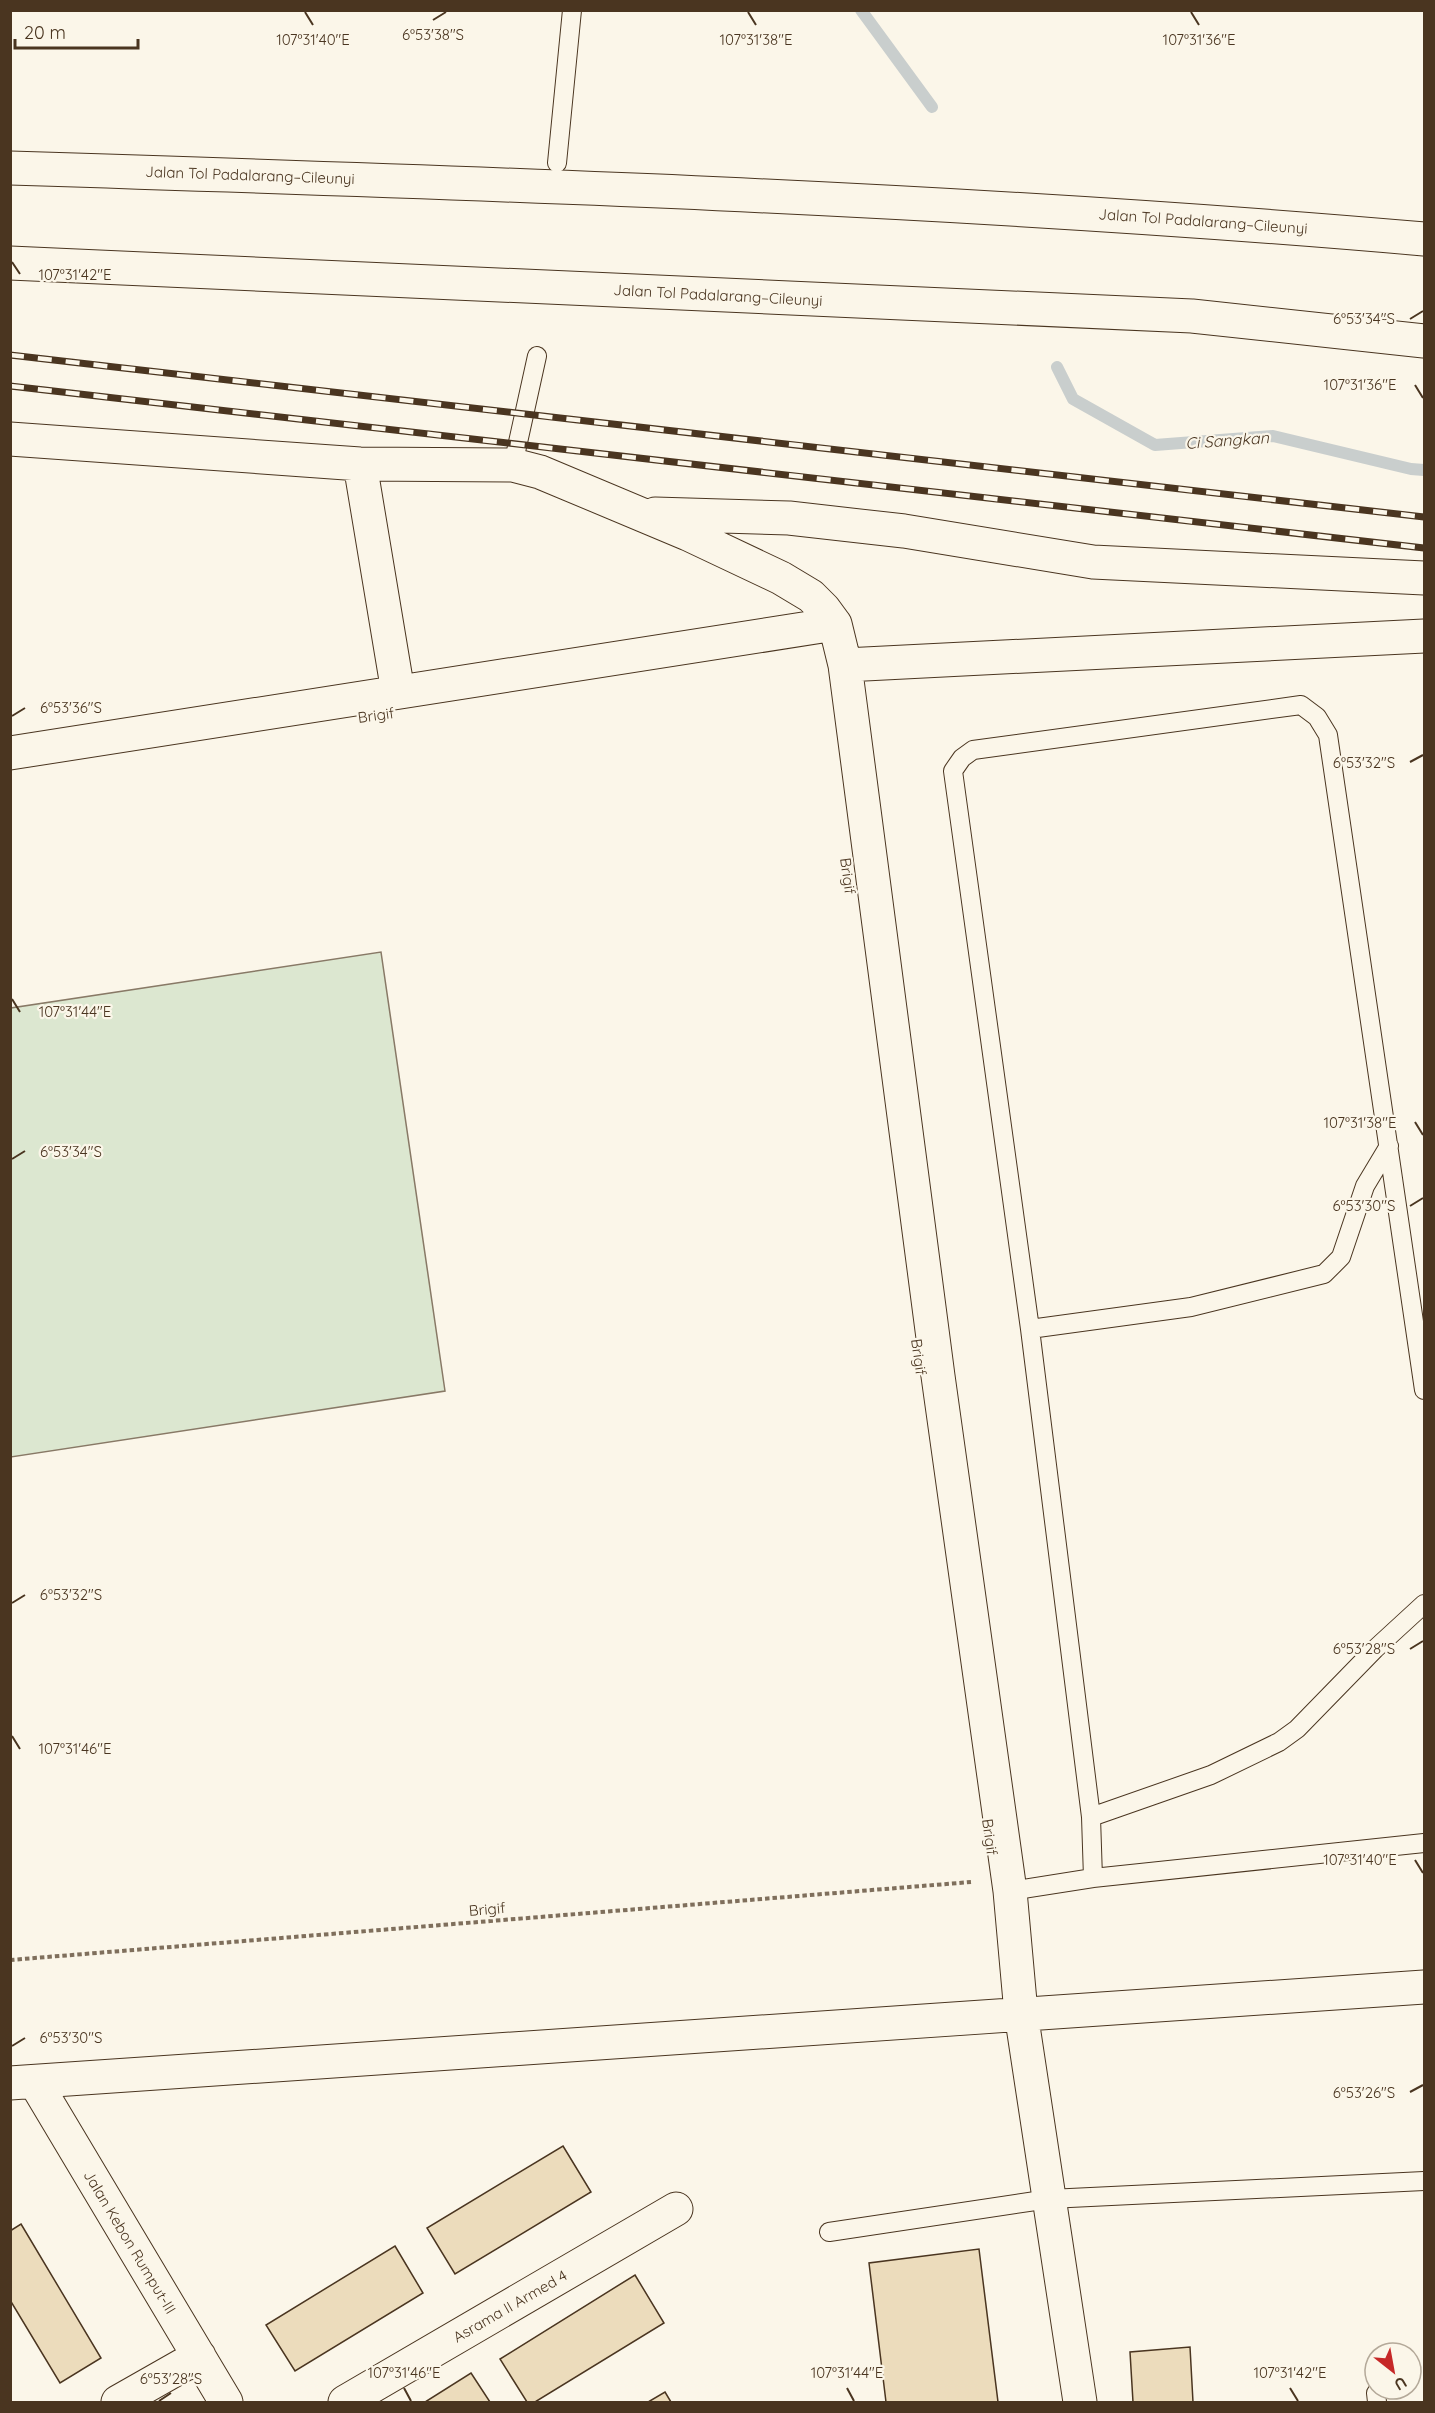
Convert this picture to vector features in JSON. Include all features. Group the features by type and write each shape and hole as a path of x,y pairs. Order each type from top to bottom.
{"main road":[{"name":"Jalan Tol Padalarang–Cileunyi","path":"10,168 626,188 1213,220 1425,239"},
{"name":"Jalan Tol Padalarang–Cileunyi","path":"10,264 1192,316 1425,341"},
{"path":"10,439 360,464 513,465 540,472 638,513 781,578 811,596 835,624 845,665 938,1376 1010,1891 1021,2013 1080,2403"},
{"path":"360,464 398,693"},
{"path":"638,513 789,518 884,529 1093,562 1425,578"},
{"path":"10,753 835,624"},
{"path":"845,665 1425,636"},
{"path":"23,2082 1425,1987"},
{"name":"Jalan Kebon Rumput-III","path":"23,2082 199,2356 226,2403"},
{"name":"Asrama II Armed 4","path":"345,2403 676,2209"},
{"path":"133,2399 199,2356"}],"lane":[{"path":"557,163 572,10"},
{"path":"513,465 537,356"},
{"path":"1093,1878 1091,1817 1030,1329 953,771 962,758 974,750 1301,705 1317,717 1328,735 1425,1390"},
{"path":"1030,1329 1191,1307 1324,1274 1341,1257 1365,1186 1389,1146"},
{"path":"1091,1817 1211,1775 1279,1742 1297,1729 1375,1649 1425,1604"},
{"path":"1010,1891 1093,1878 1425,1843"},
{"path":"829,2232 1049,2199 1425,2181"}],"path":[{"name":"Brigif","path":"10,1960 973,1882"}],"green space":[{"path":"381,952 445,1391 11,1457 11,1008"}],"building":[{"path":"563,2146 591,2192 455,2274 427,2228"},
{"path":"21,2224 101,2358 60,2383 10,2300 10,2231"},
{"path":"395,2246 423,2293 295,2371 266,2325"},
{"path":"979,2249 998,2402 886,2402 869,2263"},
{"path":"635,2275 664,2323 535,2402 527,2402 500,2359"},
{"path":"1190,2347 1193,2402 1133,2402 1130,2352"},
{"path":"471,2373 490,2402 425,2402"},
{"path":"665,2392 671,2402 648,2402"}],"waterway":[{"name":"Ci Sangkan","path":"861,10 932,107"},
{"name":"Ci Sangkan","path":"1057,367 1073,399 1155,445 1273,436 1411,469 1424,470"}],"railway":[{"path":"10,355 1424,517"},
{"path":"10,386 1424,548"}]}
